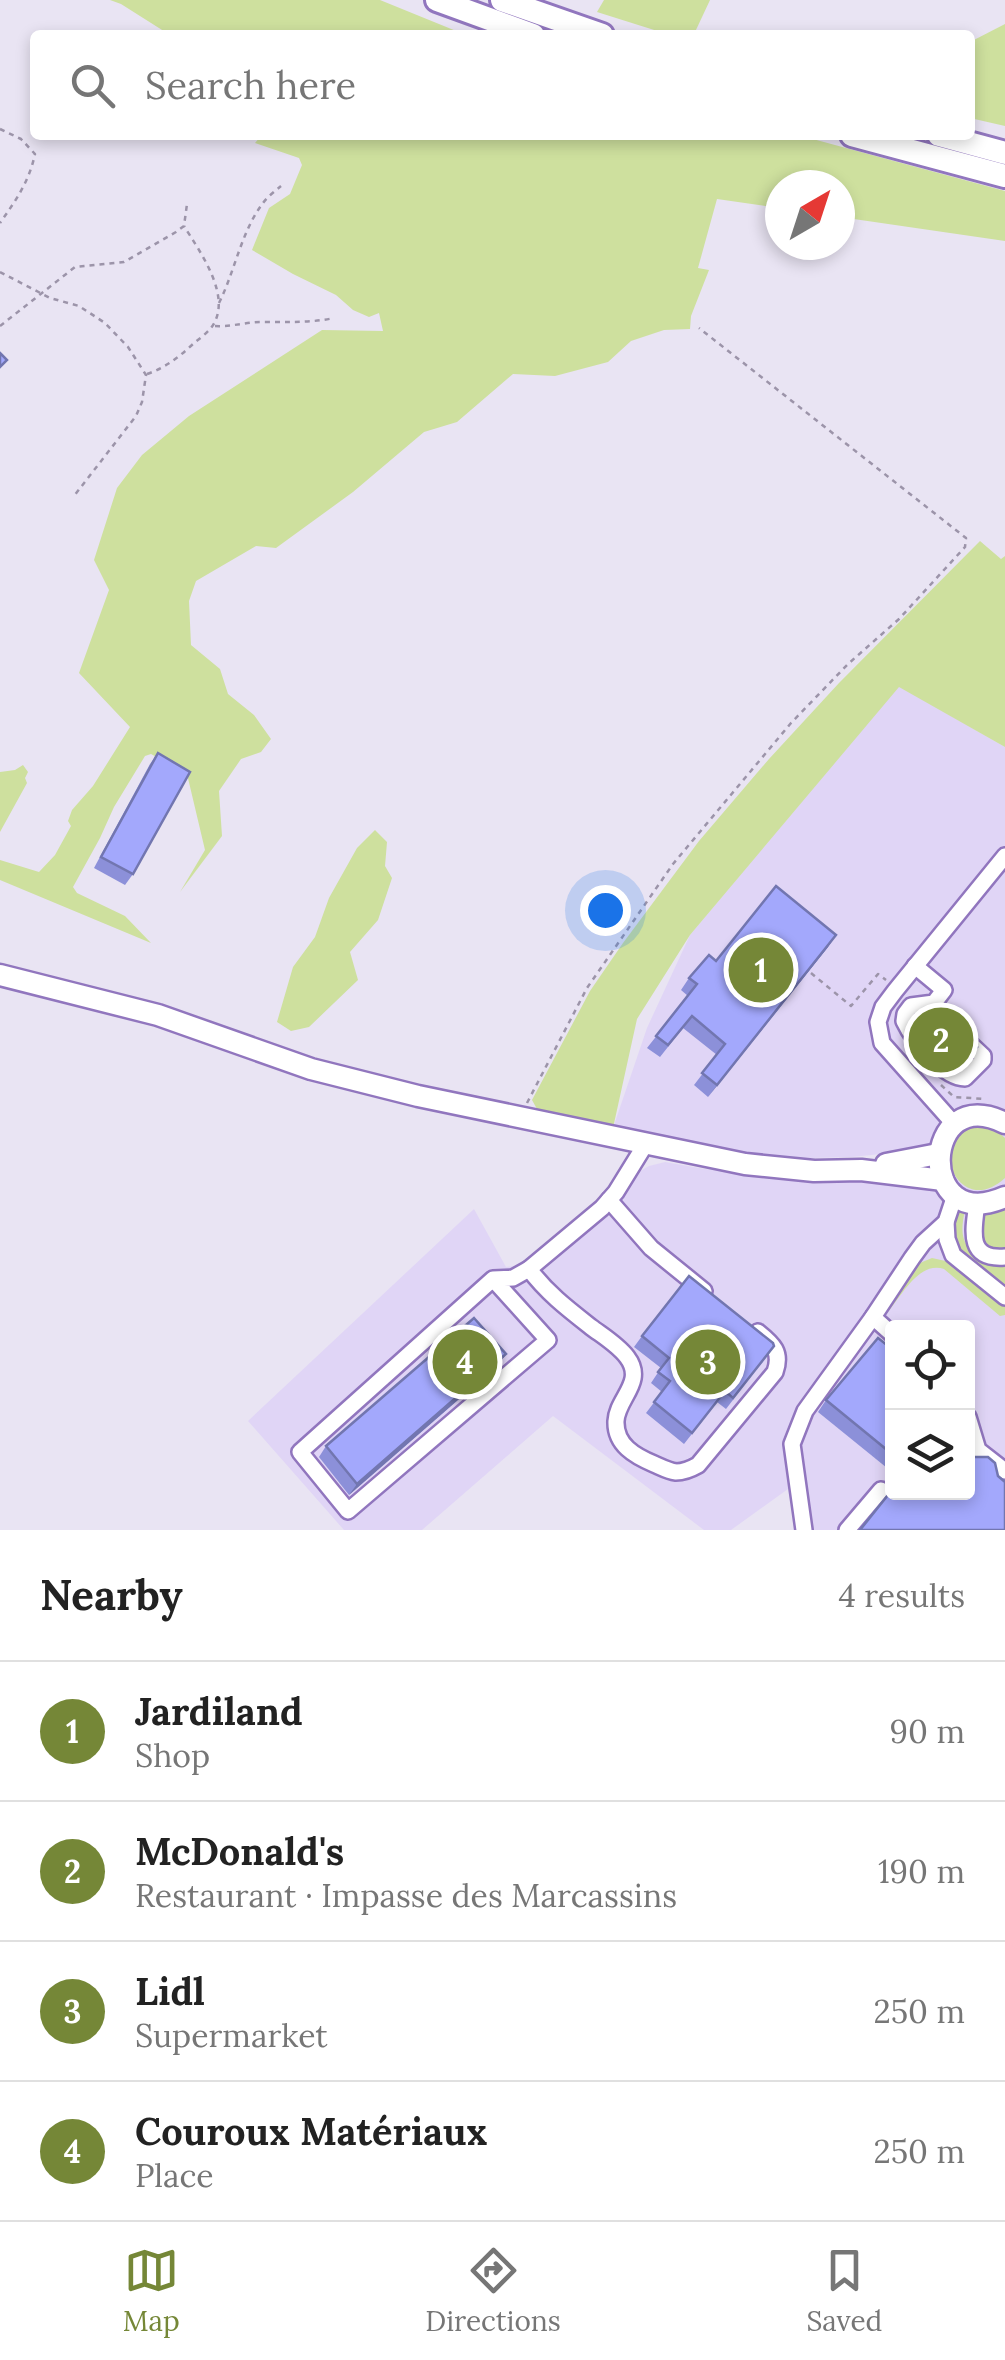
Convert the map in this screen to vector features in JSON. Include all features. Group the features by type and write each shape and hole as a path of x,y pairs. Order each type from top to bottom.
{"highway":[{"path":"437,0 518,30"},
{"path":"502,0 588,30"},
{"path":"975,133 1005,140"},
{"path":"871,140 1005,176"},
{"path":"958,140 1005,152"}],"main road":[{"path":"0,975 158,1016 352,1081 745,1164 861,1170 949,1187 977,1204 1005,1197"},
{"path":"949,1187 938,1168 938,1154 955,1125 978,1116 1004,1118"},
{"path":"861,1170 938,1154"}],"street":[{"path":"955,1125 882,1043 878,1022 884,1007 915,966 1005,856"},
{"path":"915,966 944,990 934,1003 911,1006 904,1021 931,1058 954,1077 965,1078 983,1056 936,1012 934,1003"},
{"path":"494,1279 548,1340 348,1512 300,1452 494,1279 513,1278 529,1269 610,1200 644,1145"},
{"path":"949,1187 946,1239 953,1256 1005,1298"},
{"path":"610,1200 651,1248 721,1304"},
{"path":"977,1204 972,1232 976,1246 988,1256 1005,1257"},
{"path":"804,1530 792,1444 808,1404 923,1243 946,1222"},
{"path":"912,1258 929,1253 953,1256"},
{"path":"529,1269 559,1303 630,1361 633,1383 617,1415 616,1431 629,1451 668,1470 681,1472 698,1465 775,1372 776,1347 745,1322"},
{"path":"873,1318 885,1328"},
{"path":"975,1440 978,1450 1005,1471"},
{"path":"847,1530 881,1490"}],"path":[{"path":"0,129 21,139 35,154 21,193 0,222"},
{"path":"146,375 165,368 213,326 234,259 256,214 282,186"},
{"path":"187,204 184,226 201,253 217,290 218,304"},
{"path":"0,326 75,267 124,262 184,226"},
{"path":"0,272 79,306 105,323 128,347 146,375 136,416 74,496"},
{"path":"213,326 309,323 334,318"},
{"path":"525,1119 528,1099 587,988 673,864 792,723 848,664 899,619 965,547 966,538 700,328"},
{"path":"811,974 852,1006 878,974 887,981"}],"shaded area":[{"path":"899,686 1005,747 1005,1530 796,1530 788,1489 731,1530 704,1530 553,1416 422,1530 344,1530 248,1421 474,1209 506,1267 549,1262 623,1199 640,1171 649,1166 665,1162 840,1181 881,1180 919,1150 769,1159 613,1128 647,1028 690,935"}],"green space":[{"path":"110,0 380,0 454,30 162,30"},
{"path":"604,0 710,0 696,30 654,30 597,12"},
{"path":"1005,24 1005,126 975,119 975,39"},
{"path":"816,140 1005,191 1005,241 855,219 855,170 765,170 765,206 717,199 698,268 709,270 691,316 690,329 664,330 631,341 608,362 555,376 513,374 457,422 424,432 353,492 276,548 256,546 196,581 189,601 191,645 220,669 228,694 254,715 271,739 261,752 241,759 219,791 222,836 180,892 205,850 187,774 151,754 145,756 114,807 73,887 77,893 125,916 151,943 0,880 0,860 39,872 55,855 71,826 68,821 72,810 93,786 130,727 79,673 109,590 94,560 117,488 142,455 189,416 322,330 383,331 379,313 369,317 353,310 336,295 252,250 269,208 290,194 302,165 299,158 255,143"},
{"path":"980,541 1001,559 1005,556 1005,747 899,687 690,935 637,1019 613,1128 537,1109 532,1100 590,991 699,841 839,683"},
{"path":"23,765 28,772 27,783 0,832 0,772"},
{"path":"375,830 387,842 385,866 392,878 378,920 350,952 358,980 309,1027 291,1031 277,1022 293,967 315,937 329,898 357,848"},
{"path":"984,1126 1005,1138 1005,1178 987,1189 972,1189 960,1182 952,1170 950,1155 953,1141 965,1131"},
{"path":"1005,1203 1005,1247 984,1245 977,1223 987,1210"},
{"path":"959,1209 965,1210 963,1234 969,1247 1005,1261 1005,1288 959,1248 952,1232"},
{"path":"932,1258 950,1262 1005,1306 1005,1315 1000,1316 944,1269 935,1268 919,1275 885,1313 915,1265"}],"building":[{"path":"158,753 190,772 133,874 101,857"},
{"path":"776,886 836,935 717,1085 702,1073 725,1044 692,1016 668,1045 656,1036 697,984 689,978 709,955 716,961"},
{"path":"937,1010 977,1047 969,1055 945,1038 929,1018"},
{"path":"689,1276 774,1346 733,1398 725,1391 692,1433 654,1402 670,1381 658,1372 669,1358 642,1336"},
{"path":"474,1318 506,1354 357,1484 326,1446"},
{"path":"878,1338 885,1344 885,1448 826,1400"},
{"path":"975,1457 988,1457 1005,1482 1005,1530 860,1530 885,1499 975,1500"}],"place":[{"name":"Jardiland","path":"761,970"},
{"name":"McDonald's","path":"941,1040"},
{"name":"Couroux Matériaux","path":"465,1362"},
{"name":"Lidl","path":"708,1362"}]}
